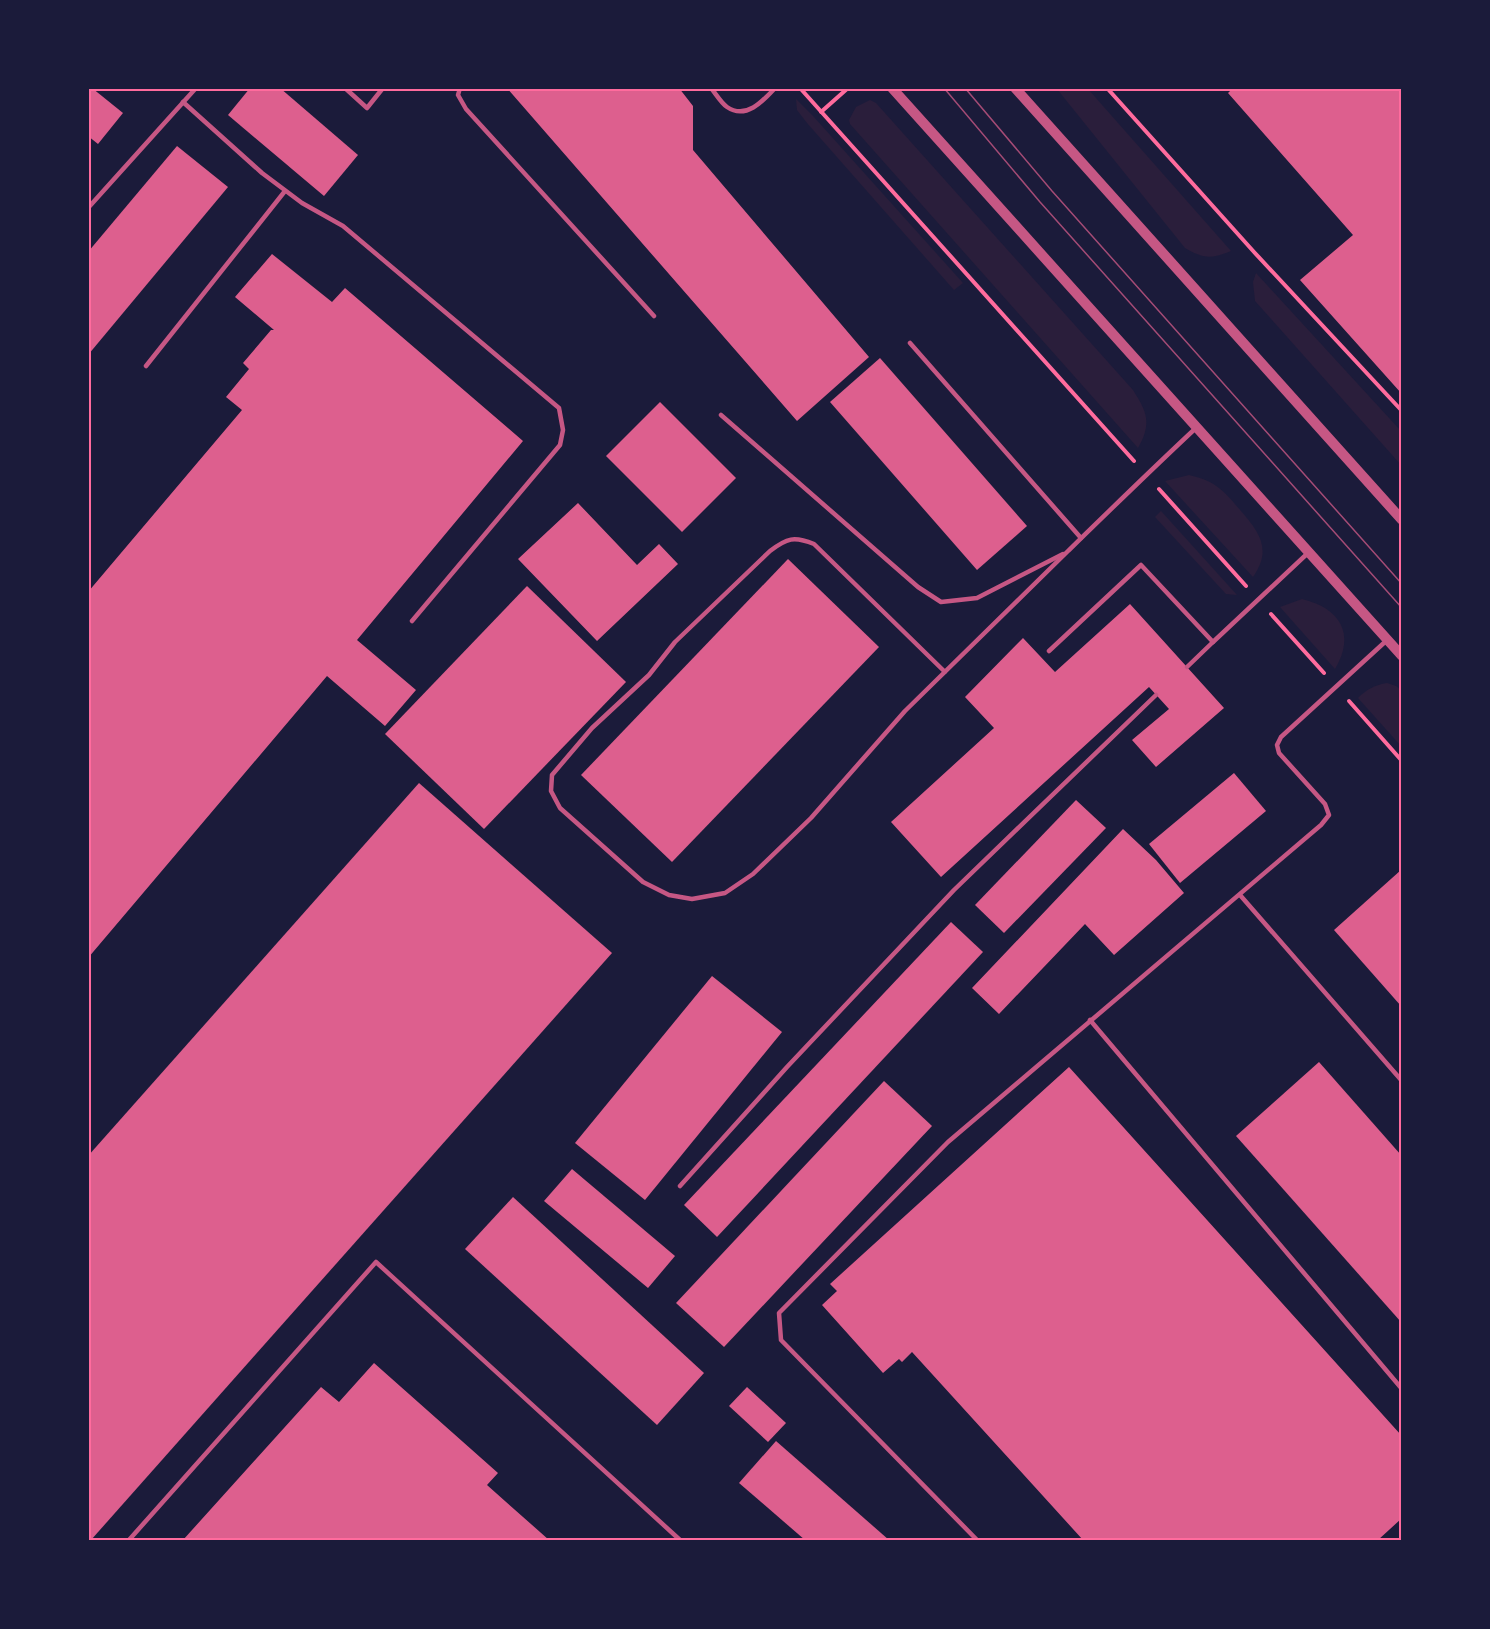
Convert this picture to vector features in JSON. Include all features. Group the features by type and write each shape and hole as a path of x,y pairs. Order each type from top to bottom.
{"street":[{"path":"892,88 1401,656"},
{"path":"1015,88 1401,520"}],"lane":[{"path":"88,208 196,88"},
{"path":"345,88 367,108 383,88"},
{"path":"460,88 458,95 466,109 654,316"},
{"path":"711,88 727,107 741,111 756,107 776,88"},
{"path":"183,102 262,173 302,203 343,226 559,408 563,430 560,445 412,621"},
{"path":"146,366 285,190"},
{"path":"910,343 1081,538"},
{"path":"721,415 918,587 941,602 977,598 1068,551"},
{"path":"945,672 814,544 798,538 782,542 684,634 648,675 592,728 552,775 551,791 560,808 643,882 669,895 692,899 725,892 753,874 811,818 905,711 945,672 1068,551 1145,474 1197,427"},
{"path":"1389,506 1401,511"},
{"path":"1187,667 1309,552"},
{"path":"1049,651 1142,565 1213,642"},
{"path":"977,1540 781,1340 779,1313 948,1142 1321,825 1329,815 1324,804 1279,753 1277,745 1281,737 1387,640"},
{"path":"680,1186 787,1067 954,891 1156,695"},
{"path":"1240,895 1401,1081"},
{"path":"1090,1020 1401,1389"},
{"path":"129,1540 376,1262 680,1540"}],"path":[{"path":"800,88 1401,761"},
{"path":"821,112 848,88"},
{"path":"1107,88 1401,411"}],"shaded area":[{"path":"1057,89 1088,89 1231,251 1208,257 1185,248"},
{"path":"796,99 963,283 954,290 807,123 797,110"},
{"path":"870,100 876,103 1133,390 1142,405 1146,418 1145,431 1138,448 850,124 849,120 856,107"},
{"path":"1256,273 1401,431 1401,465 1255,301 1253,282"},
{"path":"1189,475 1206,480 1219,488 1254,527 1263,550 1259,567 1253,577 1165,481"},
{"path":"1161,511 1237,595 1226,594 1155,517"},
{"path":"1302,599 1326,609 1341,624 1344,645 1335,669 1280,607"},
{"path":"1387,683 1401,690 1401,746 1358,698 1371,688"}],"building":[{"path":"88,88 92,88 123,113 98,144 88,136"},
{"path":"250,88 280,88 358,155 324,196 228,115"},
{"path":"507,88 679,88 693,106 693,150 869,357 797,421"},
{"path":"1233,88 1401,88 1401,393 1300,280 1353,235 1228,93"},
{"path":"177,146 228,187 88,355 88,252"},
{"path":"272,254 332,302 345,288 523,441 357,640 416,690 385,726 327,676 88,958 88,592 242,410 226,397 249,369 243,363 271,330 274,330 235,297"},
{"path":"880,358 1027,526 977,570 830,402"},
{"path":"660,402 736,478 682,532 606,456"},
{"path":"578,503 637,565 659,544 678,564 597,641 518,559"},
{"path":"788,559 879,647 672,862 581,775"},
{"path":"527,586 626,682 484,829 385,734"},
{"path":"1130,604 1224,708 1156,767 1132,740 1169,709 1149,687 941,877 891,822 994,728 965,697 1023,638 1055,672"},
{"path":"1234,773 1266,811 1180,883 1149,844"},
{"path":"419,783 612,953 91,1540 88,1540 88,1156"},
{"path":"1076,800 1106,828 1004,933 975,905"},
{"path":"1123,829 1156,860 1184,893 1114,955 1085,924 999,1014 972,988"},
{"path":"1401,870 1401,1006 1334,930"},
{"path":"951,922 983,952 717,1237 684,1205"},
{"path":"712,976 782,1032 645,1200 575,1143"},
{"path":"1319,1062 1401,1155 1401,1322 1236,1136"},
{"path":"1069,1067 1401,1435 1401,1519 1378,1540 1083,1540 912,1352 902,1362 899,1359 883,1373 822,1305 837,1291 830,1284"},
{"path":"884,1081 932,1126 724,1347 676,1303"},
{"path":"572,1169 675,1256 648,1288 544,1201"},
{"path":"513,1197 704,1373 657,1425 465,1249"},
{"path":"374,1363 498,1473 487,1485 549,1540 183,1540 321,1387 339,1402"},
{"path":"747,1387 786,1423 768,1442 729,1406"},
{"path":"776,1441 889,1540 805,1540 739,1483"}],"tram line":[{"path":"944,88 1040,202 1402,608"},
{"path":"965,88 1052,191 1402,584"}]}
